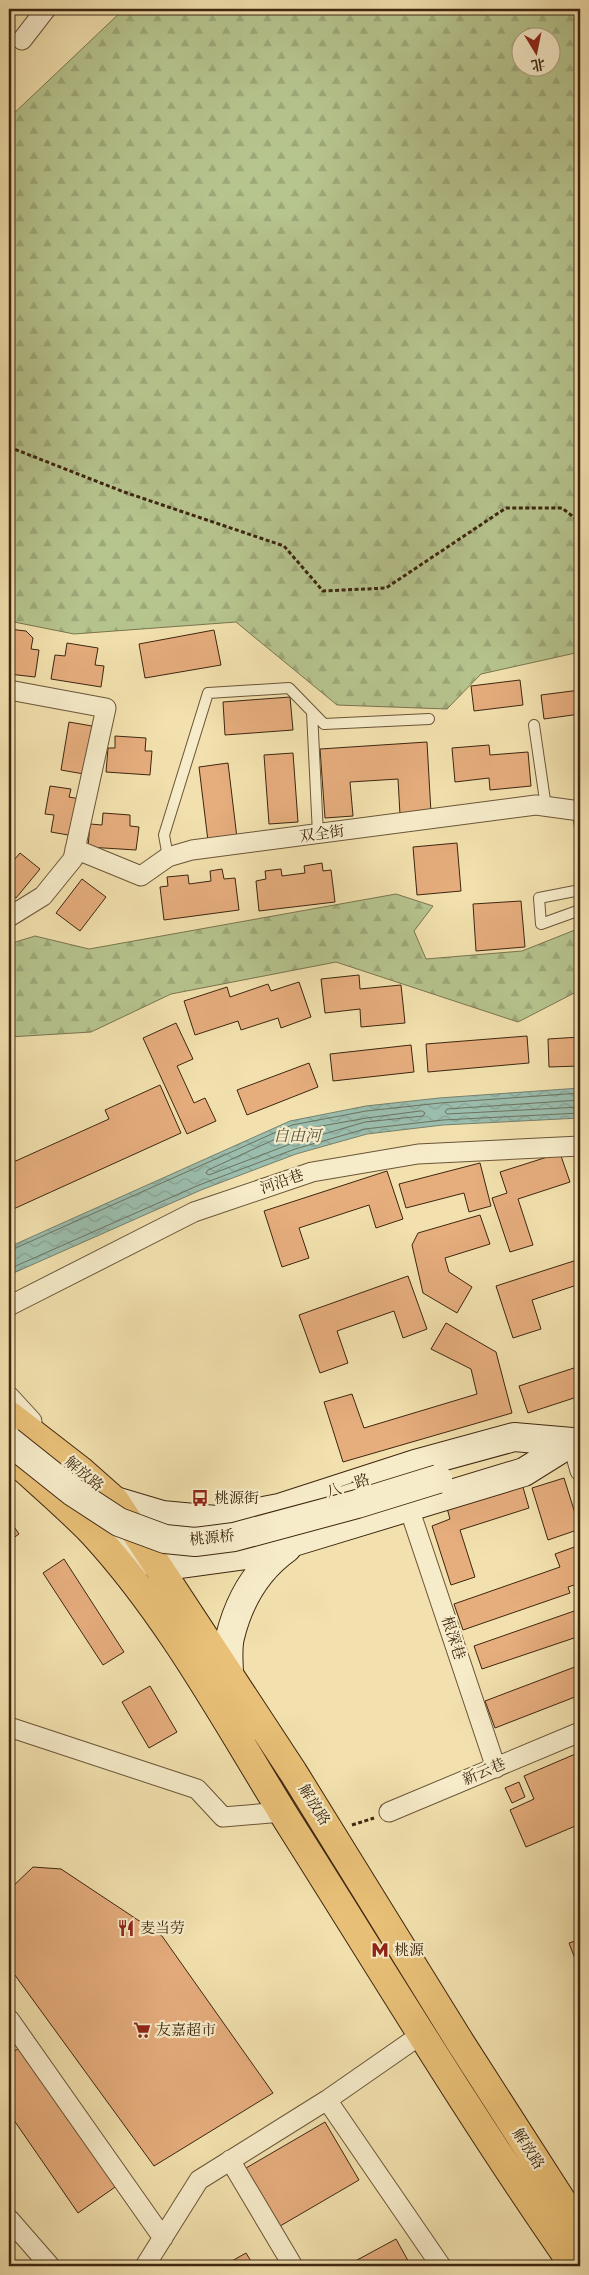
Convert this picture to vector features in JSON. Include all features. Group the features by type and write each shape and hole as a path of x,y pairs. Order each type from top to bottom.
{"main road":[{"name":"解放路","path":"9,1415 80,1470 115,1501 331,1832 460,2042 580,2229"},
{"name":"八一路","path":"115,1501 162,1515 216,1520 279,1508 415,1464 514,1437 576,1440"},
{"name":"桃源桥","path":"9,1441 73,1492 119,1522 164,1539 195,1542 234,1537 357,1504 576,1440"},
{"path":"92,1533 123,1551 156,1562 181,1564 254,1554 524,1472 576,1440"},
{"name":"解放路","path":"9,1455 92,1533 170,1634 216,1701 282,1812 422,2034 572,2265"},
{"path":"170,1634 155,1597 153,1580 156,1562 164,1554 176,1548 279,1508"},
{"path":"229,1676 229,1639 248,1587 271,1560 299,1540"}],"street":[{"path":"22,40 46,9"},
{"path":"9,690 106,708 73,859 43,896 9,917"},
{"name":"双全街","path":"75,849 141,876 168,857 192,850 536,805 580,817"},
{"name":"河沿巷","path":"9,1306 194,1212 312,1172 418,1154 580,1146"},
{"path":"9,1396 80,1470"},
{"path":"576,1440 580,1472"},
{"name":"根深巷","path":"409,1508 496,1768"},
{"path":"9,1728 197,1788 223,1817 282,1812"},
{"name":"新云巷","path":"389,1812 580,1732"},
{"path":"9,2019 163,2238"},
{"path":"145,2266 199,2180 328,2100 422,2034"},
{"path":"328,2100 440,2266"},
{"path":"230,2160 293,2266"},
{"path":"9,2219 50,2266"}],"lane":[{"path":"168,857 164,835 208,693 289,688 324,724 429,719"},
{"path":"312,712 318,834"},
{"path":"534,725 546,807"},
{"path":"580,904 579,891 539,898 541,924 580,910"}],"path":[{"path":"9,447 124,492 284,546 324,591 386,588 506,508 562,508 580,522"},
{"path":"331,1832 389,1812"}],"green space":[{"path":"124,9 580,9 580,652 481,674 447,709 337,705 236,622 74,634 9,621 9,118"},
{"path":"396,894 433,906 414,931 426,959 522,951 580,928 580,990 518,1022 336,962 171,994 91,1032 9,1037 9,944 35,936 89,949"}],"water":[{"name":"自由河","path":"580,1088 580,1118 443,1125 367,1134 296,1154 201,1190 9,1275 9,1247 290,1121 366,1106 439,1098"}],"building":[{"path":"9,629 26,631 33,638 31,649 39,650 35,677 9,674"},
{"path":"214,630 221,665 145,678 139,644"},
{"path":"67,643 98,648 95,665 104,666 101,687 51,679 55,655 65,656"},
{"path":"520,680 523,705 474,711 471,686"},
{"path":"580,690 580,714 544,719 541,695"},
{"path":"290,697 293,730 225,735 223,702"},
{"path":"69,722 92,726 84,774 61,770"},
{"path":"115,736 146,738 145,751 152,751 150,775 106,772 108,748 115,748"},
{"path":"427,742 431,813 400,815 398,779 350,782 353,816 325,818 320,749"},
{"path":"489,745 490,755 528,752 531,786 490,790 489,778 455,782 452,748"},
{"path":"293,753 298,822 269,824 264,755"},
{"path":"228,763 237,838 208,841 199,767"},
{"path":"50,786 71,789 69,797 80,799 74,836 51,832 54,815 45,814"},
{"path":"103,813 130,815 130,826 139,827 136,850 88,847 90,824 102,825"},
{"path":"457,843 461,891 417,895 413,847"},
{"path":"20,853 40,869 16,898 9,892 9,866"},
{"path":"322,863 323,871 331,870 335,902 259,911 256,881 266,879 265,871 281,869 282,876 305,873 304,866"},
{"path":"222,869 224,879 235,878 239,910 164,920 160,887 168,886 167,877 188,875 189,884 211,881 210,871"},
{"path":"82,879 106,897 80,931 56,913"},
{"path":"521,901 525,947 476,951 473,904"},
{"path":"359,975 360,989 401,985 405,1023 361,1027 360,1009 325,1013 321,979"},
{"path":"299,982 311,1017 281,1028 278,1018 241,1030 238,1021 195,1035 184,1001 227,987 230,997 268,984 271,991"},
{"path":"176,1023 193,1059 177,1066 194,1103 205,1098 216,1121 187,1134 143,1038"},
{"path":"527,1036 529,1063 428,1072 426,1044"},
{"path":"580,1037 580,1066 549,1067 548,1039"},
{"path":"411,1045 414,1072 333,1081 330,1054"},
{"path":"309,1063 318,1087 247,1115 237,1090"},
{"path":"160,1085 181,1133 9,1211 9,1164 109,1119 105,1110"},
{"path":"560,1153 570,1182 518,1199 533,1245 510,1252 492,1198 507,1193 500,1172"},
{"path":"480,1163 491,1206 469,1212 464,1193 406,1208 399,1184"},
{"path":"387,1171 403,1219 376,1228 369,1205 299,1228 309,1258 282,1267 264,1211"},
{"path":"480,1215 490,1244 445,1258 449,1272 472,1287 457,1313 423,1293 412,1245 418,1233"},
{"path":"580,1259 580,1284 532,1300 541,1329 513,1338 496,1286"},
{"path":"408,1276 427,1329 403,1338 394,1311 337,1331 348,1363 320,1373 299,1315"},
{"path":"446,1323 496,1352 512,1413 343,1462 324,1402 352,1394 364,1428 477,1394 471,1369 431,1349"},
{"path":"580,1366 580,1396 528,1413 519,1386"},
{"path":"564,1478 580,1529 548,1540 532,1488"},
{"path":"522,1484 529,1508 460,1530 475,1577 451,1585 432,1526 450,1519 447,1508"},
{"path":"9,1519 19,1534 9,1541"},
{"path":"580,1545 580,1583 568,1587 570,1593 463,1630 454,1604 560,1567 555,1554"},
{"path":"64,1559 124,1652 103,1665 43,1573"},
{"path":"580,1609 580,1636 482,1669 474,1646"},
{"path":"580,1665 580,1695 495,1728 485,1701"},
{"path":"150,1686 177,1732 149,1748 122,1702"},
{"path":"580,1752 580,1824 526,1847 510,1810 534,1799 524,1776"},
{"path":"519,1782 525,1797 512,1803 505,1788"},
{"name":"友嘉超市","path":"33,1867 61,1869 162,1936 273,2093 154,2166 9,1967 9,1890"},
{"path":"580,1941 580,1972 569,1943"},
{"path":"22,2046 118,2185 78,2213 9,2113 9,2055"},
{"path":"325,2122 359,2180 275,2229 241,2171"},
{"path":"396,2239 411,2266 346,2266"},
{"path":"246,2253 254,2266 223,2266"}],"place":[{"name":"桃源街","path":"200,1498"},
{"name":"麦当劳","path":"126,1928"},
{"name":"桃源","path":"380,1950"},
{"name":"友嘉超市","path":"142,2030"}]}
